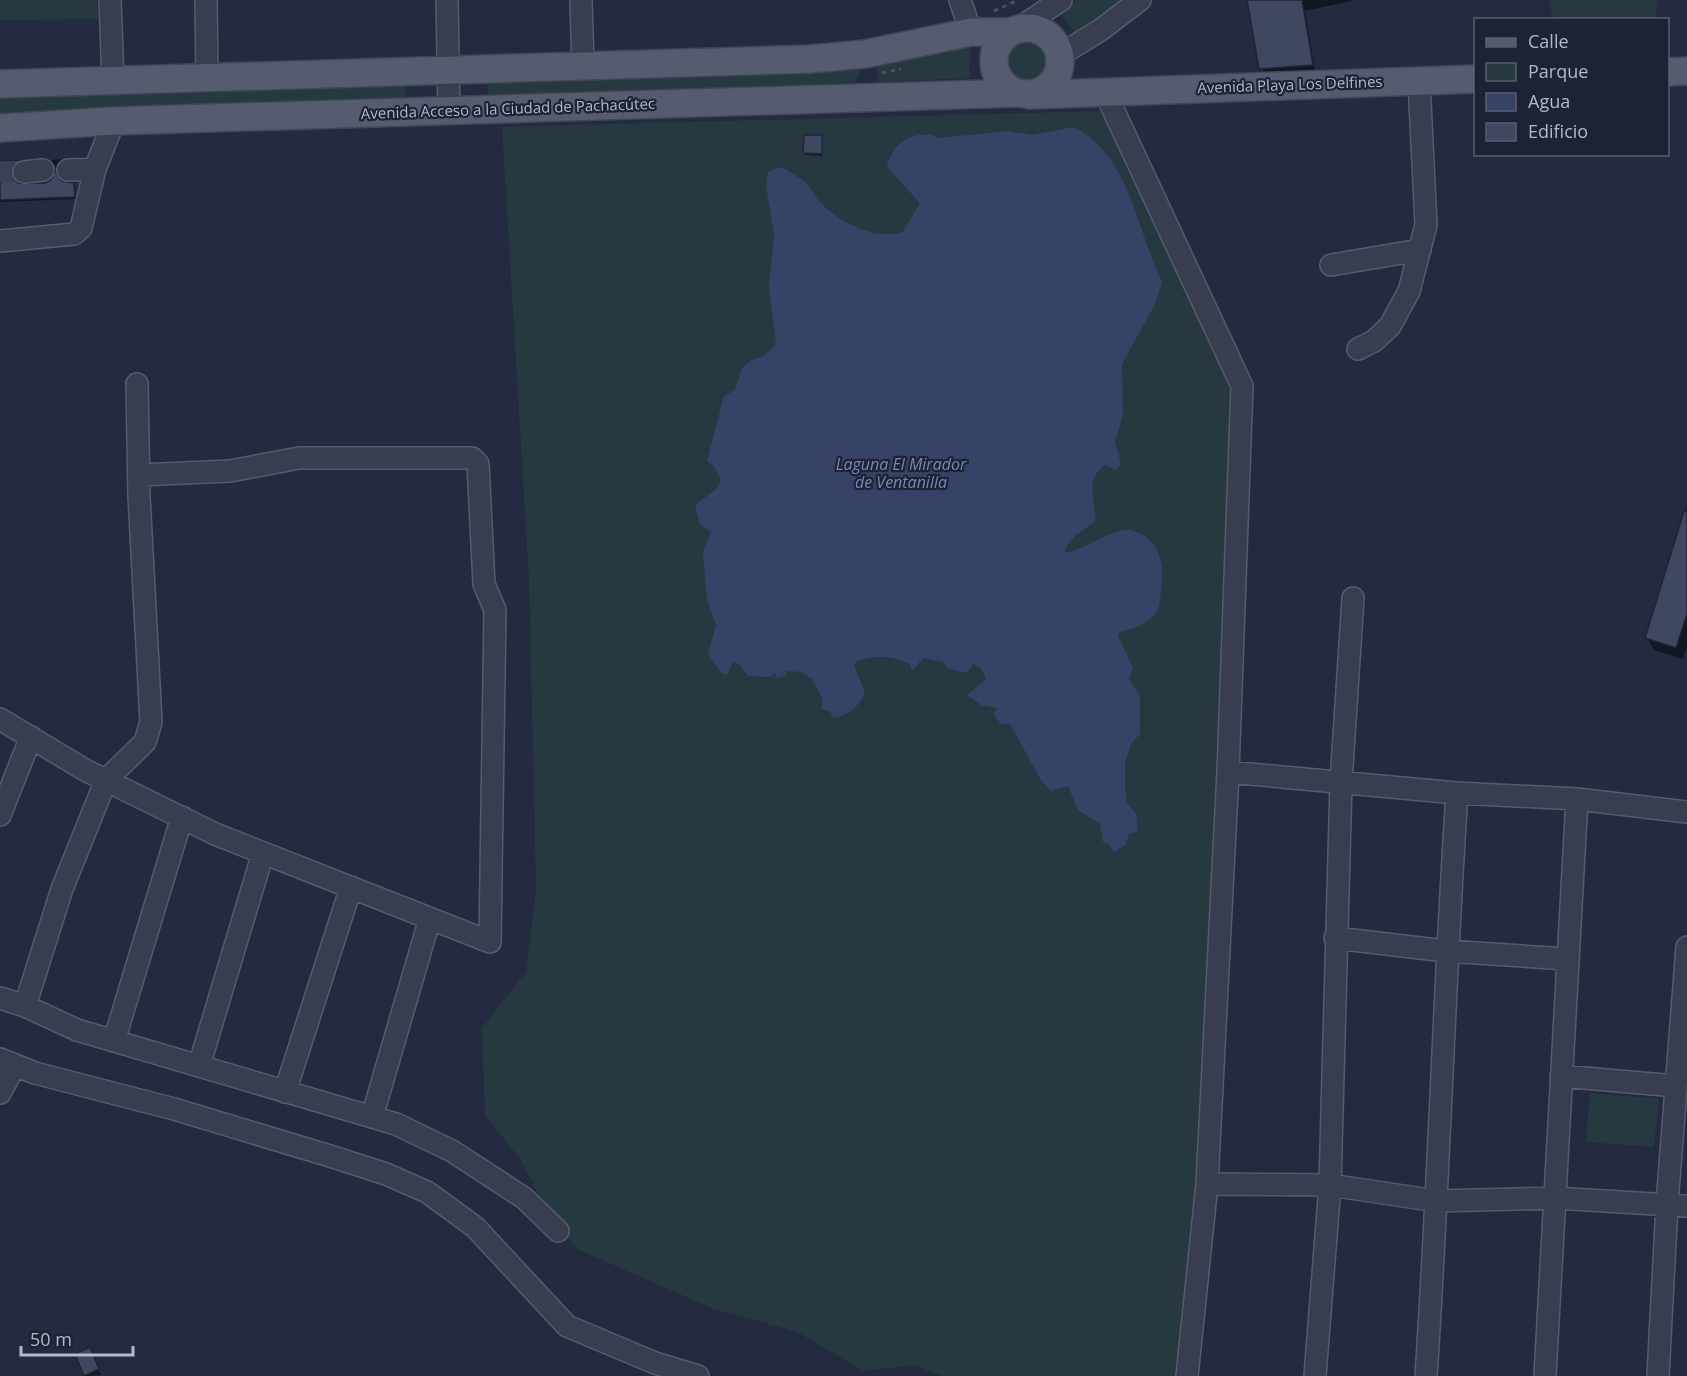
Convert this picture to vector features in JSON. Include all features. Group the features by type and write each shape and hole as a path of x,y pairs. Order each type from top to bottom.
{"main road":[{"path":"1014,30 996,49 993,59 999,80 1022,94 1046,88 1053,82 1060,60"},
{"path":"0,84 448,68 810,59 865,54 971,32 1040,30 1049,36 1060,60 1105,92"},
{"path":"865,54 867,97"},
{"path":"1669,72 1687,71"},
{"name":"Avenida Playa Los Delfines","path":"1022,94 1474,79"},
{"name":"Avenida Acceso a la Ciudad de Pachacútec","path":"0,128 114,121 1022,94"}],"street":[{"path":"110,0 113,80"},
{"path":"207,0 207,77"},
{"path":"447,0 449,112"},
{"path":"581,0 583,65"},
{"path":"960,0 971,32"},
{"path":"1014,30 1061,0"},
{"path":"1060,60 1140,0"},
{"path":"1358,349 1374,341 1390,326 1409,291 1426,225 1419,81"},
{"path":"1105,92 1242,386 1228,772 1207,1184 1187,1376"},
{"path":"0,241 74,234 81,228 95,169 114,121"},
{"path":"68,170 95,169"},
{"path":"1331,265 1420,250"},
{"path":"25,1006 62,889 106,780 145,742 151,722 137,384"},
{"path":"0,719 106,780 182,817 263,853 490,942 495,610 484,584 478,464 472,459 299,458 230,471 139,475"},
{"path":"1315,1376 1330,1185 1341,782 1353,598"},
{"path":"0,815 31,737"},
{"path":"1228,772 1457,794 1578,799 1687,812"},
{"path":"1426,1376 1437,1202 1446,951 1457,794"},
{"path":"1545,1376 1567,959 1578,799"},
{"path":"114,1041 182,817"},
{"path":"199,1066 263,853"},
{"path":"285,1092 351,887"},
{"path":"372,1117 430,918"},
{"path":"1335,938 1446,951 1567,959"},
{"path":"1658,1376 1677,1205 1676,1086 1687,947"},
{"path":"0,998 25,1006 77,1030 396,1124 452,1151 524,1198 558,1231"},
{"path":"0,1093 8,1062 36,1073 174,1109 386,1174 427,1192 475,1227 567,1326 655,1363 698,1376"},
{"path":"1561,1076 1676,1086"},
{"path":"1207,1184 1330,1185 1437,1202 1555,1198 1677,1205"}],"green space":[{"path":"0,0 97,0 98,19 0,20"},
{"path":"1077,0 1129,0 1076,34 1059,12"},
{"path":"1549,0 1657,0 1656,18 1553,18"},
{"path":"1026,37 1043,44 1050,61 1043,78 1026,85 1009,78 1002,61 1009,44"},
{"path":"971,43 969,78 879,82 876,63"},
{"path":"856,66 860,72 855,82 803,85 781,93 488,104 487,75"},
{"path":"405,78 406,106 0,119 0,90"},
{"path":"1102,111 1220,364 1231,394 1205,1042 1195,1191 1175,1376 942,1376 915,1365 864,1371 797,1332 714,1309 577,1249 547,1211 521,1160 485,1116 482,1028 526,972 536,888 529,580 502,127"},
{"path":"1590,1093 1659,1099 1654,1147 1586,1142"}],"water":[{"name":"Laguna El Mirador de Ventanilla","path":"1074,127 1093,140 1108,156 1120,175 1162,282 1155,304 1122,364 1123,415 1115,442 1121,464 1116,470 1105,465 1095,477 1092,490 1096,520 1070,541 1065,552 1081,548 1114,532 1129,530 1148,538 1154,545 1161,562 1162,581 1158,609 1146,622 1119,632 1118,636 1133,668 1129,679 1140,696 1140,734 1131,744 1125,762 1127,803 1136,814 1138,832 1129,833 1126,844 1114,853 1109,844 1103,842 1100,824 1078,810 1068,786 1051,791 1041,780 1010,724 1001,724 993,714 997,708 981,705 967,695 986,679 981,668 973,664 967,673 946,668 944,662 923,658 912,671 910,664 896,659 878,657 857,661 854,665 865,693 852,710 833,718 830,711 821,709 823,700 812,679 802,672 787,671 786,676 775,678 776,673 770,677 748,676 739,664 733,662 728,674 722,674 708,654 716,625 707,599 703,552 711,532 700,524 695,505 716,489 721,481 714,466 707,461 724,396 735,390 742,368 750,361 765,355 776,344 769,288 774,234 766,186 768,172 781,167 805,182 819,201 836,216 869,232 892,234 903,232 920,203 887,167 894,151 906,139 922,135 939,138 1008,131 1032,135"}],"building":[{"path":"1247,0 1302,0 1313,65 1259,69"},
{"path":"804,135 822,135 822,154 803,153"},
{"path":"22,160 13,166 11,173 18,183 45,183 51,180 55,171 62,181 74,183 75,197 0,200 0,161"},
{"path":"1684,511 1687,512 1687,614 1676,648 1645,638"},
{"path":"90,1347 99,1369 84,1376 75,1354"}],"tunnel":[{"path":"0,172 24,172"}]}
